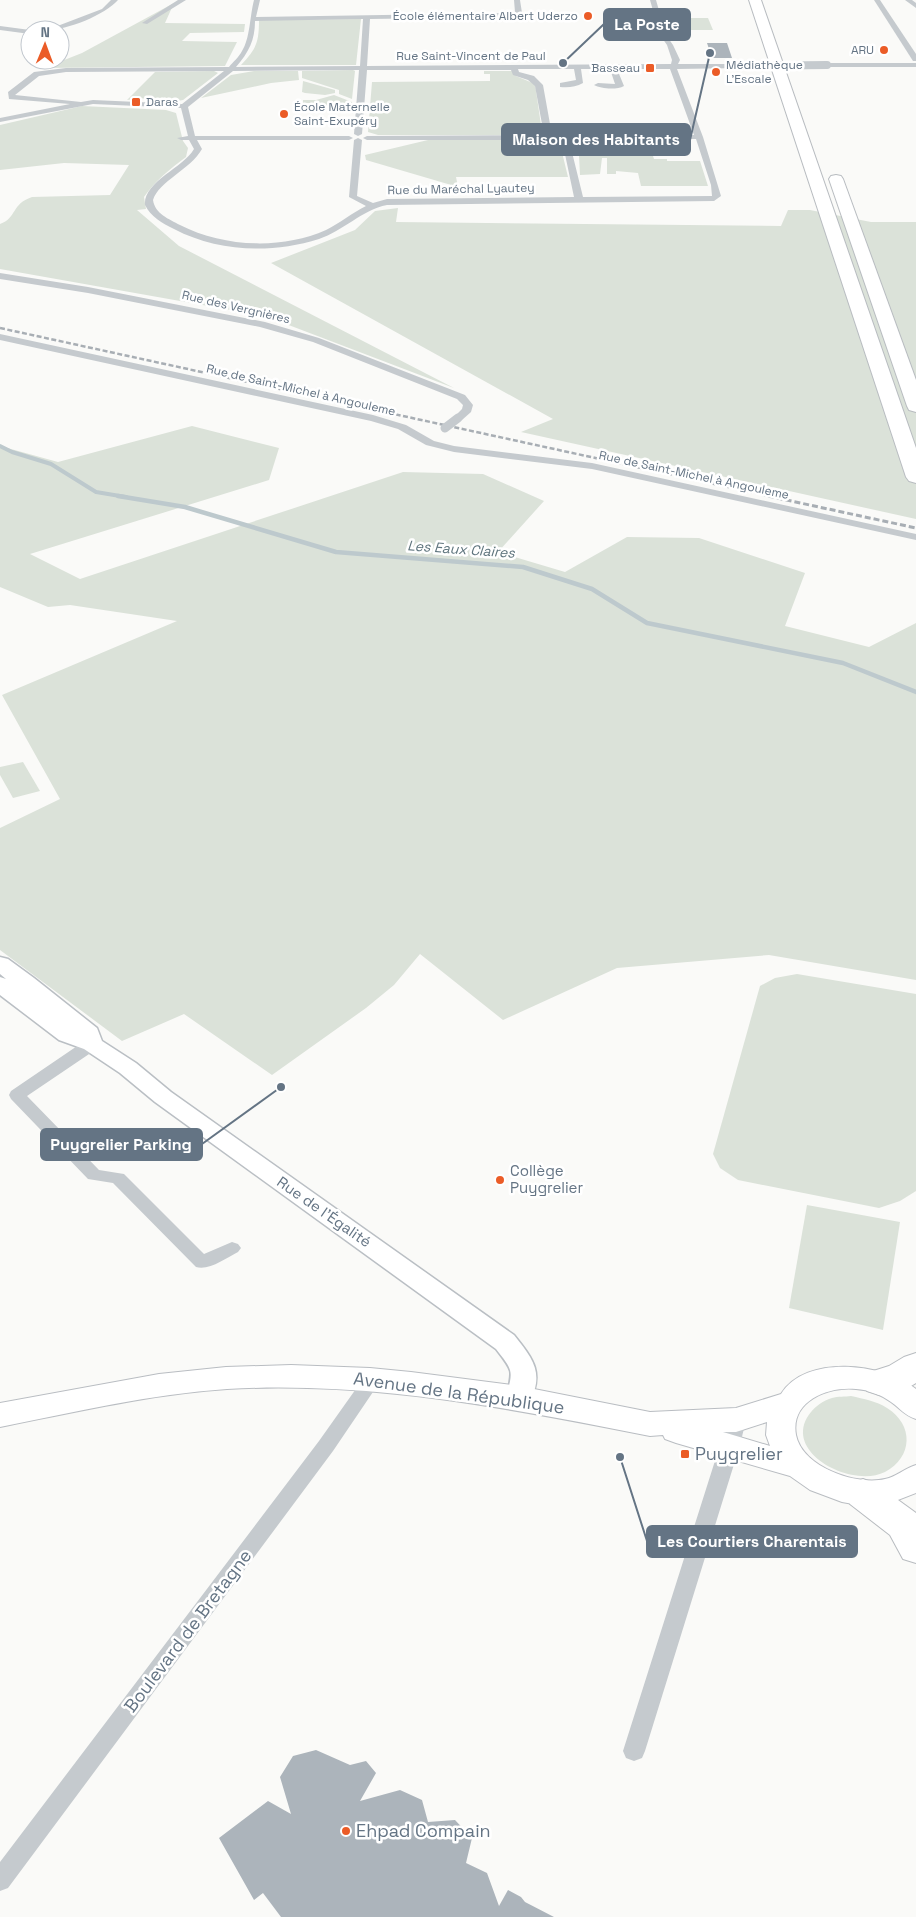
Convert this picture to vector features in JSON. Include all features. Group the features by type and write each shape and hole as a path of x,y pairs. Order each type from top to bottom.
{"highway":[{"path":"755,0 916,477"},
{"path":"792,55 801,82"},
{"path":"831,166 916,406"},
{"path":"879,1382 899,1377 916,1366"},
{"path":"863,1494 903,1524 916,1548"}],"main road":[{"name":"Avenue de la République","path":"0,1416 159,1385 206,1380 291,1376 370,1379 519,1398 650,1424 733,1433 798,1466"},
{"path":"733,1433 788,1404 800,1391 817,1382 844,1377 879,1382 897,1391 916,1406"},
{"path":"788,1404 782,1418 782,1434 787,1451 798,1466 816,1480 839,1490 863,1494 884,1492 904,1486 916,1477"}],"street":[{"path":"70,23 104,10 115,0"},
{"path":"146,23 183,0"},
{"path":"0,120 80,104 103,102 184,106 230,70 249,46 256,0"},
{"path":"252,18 516,15 519,14 517,0"},
{"path":"181,138 348,138 364,135 367,138 699,137 688,105 684,101 670,45 663,35 652,0"},
{"path":"877,0 916,59"},
{"path":"908,0 916,6"},
{"path":"367,17 353,197 372,206"},
{"path":"0,28 20,31"},
{"path":"674,63 706,62"},
{"name":"Rue Saint-Vincent de Paul","path":"80,104 12,97 11,94 37,74 49,71 514,67 613,68 674,63 742,66 916,65"},
{"path":"514,67 516,73 531,78 540,85 548,137"},
{"path":"577,68 589,80 624,86 616,77 613,68"},
{"path":"563,85 616,77"},
{"name":"Rue du Maréchal Lyautey","path":"184,106 192,138 198,150 192,160 152,191 149,200 151,209 163,220 187,233 206,240 241,244 306,240 328,233 372,206 387,202 706,200 717,196 699,137"},
{"path":"565,137 569,164 575,178 579,201"},
{"path":"498,189 500,201"},
{"name":"Rue des Vergnières","path":"0,276 88,290 262,324 316,340 461,397 468,405 467,410 446,428 443,433 448,438 515,450 539,458"},
{"name":"Rue de Saint-Michel à Angouleme","path":"0,337 374,418 402,427 430,443 454,449 539,458 614,470 916,537"},
{"name":"Rue de l'Égalité","path":"0,964 89,1033 92,1044"},
{"name":"Rue de l'Égalité","path":"0,984 67,1035 92,1044 128,1068 163,1097 504,1342 521,1362 525,1374 519,1398"},
{"path":"92,1044 17,1095 94,1175 118,1178 202,1262 232,1248"},
{"name":"Boulevard de Bretagne","path":"0,1880 326,1446 366,1390 370,1379"},
{"path":"634,1751 733,1433"}],"shaded area":[{"path":"174,3 165,23 245,24 244,32 190,33 182,41 237,42 225,66 70,68 70,58"},
{"path":"686,18 708,18 713,30 690,30"},
{"path":"361,19 356,65 241,65 256,45 259,20"},
{"path":"214,71 218,73 183,100 172,102 140,98 127,100 155,72"},
{"path":"254,71 298,71 299,80 271,83 201,98 231,75"},
{"path":"302,71 355,71 352,99 339,94 339,90 302,78"},
{"path":"484,71 512,71 516,76 535,84 542,132 533,135 378,135 368,132 372,82 490,81 490,74 484,74"},
{"path":"303,81 335,90 335,93 325,95 302,92"},
{"path":"334,95 352,102 350,113 317,103 303,103 303,100 316,100"},
{"path":"82,106 166,110 176,113 183,141 188,148 186,157 163,175 148,191 144,197 146,209 137,210 179,246 454,388 265,316 0,269 0,224 9,218 21,203 32,197 110,195 129,165 64,163 0,170 0,125"},
{"path":"428,140 559,140 568,177 456,177 458,187 366,160 365,155"},
{"path":"579,156 653,156 654,159 667,159 667,161 700,161 708,186 641,186 638,173 616,171 616,174 607,174 607,158 602,158 600,174 580,175"},
{"path":"398,208 396,222 781,226 788,210 810,210 871,222 916,222 916,519 521,432 553,419 271,263 355,230 375,211"},
{"path":"192,426 279,448 269,480 30,554 80,579 403,472 483,474 544,501 498,552 565,572 627,537 699,538 805,573 785,626 869,647 916,623 916,980 769,955 617,968 503,1020 420,954 394,985 366,1008 272,1075 184,1014 122,1041 0,950 0,828 60,799 2,695 177,621 70,605 48,607 0,587 0,446 58,462"},
{"path":"23,762 40,791 13,798 0,775 0,767"},
{"path":"797,974 916,994 916,1191 900,1201 879,1208 738,1180 720,1168 713,1154 760,986 775,978"},
{"path":"807,1205 900,1222 883,1330 789,1308"},
{"path":"851,1396 870,1400 887,1408 902,1423 907,1441 905,1450 894,1466 885,1472 871,1476 838,1471 823,1463 811,1453 804,1440 804,1426 815,1408 829,1399"}],"building":[{"path":"707,43 727,43 732,58 712,58"},
{"name":"Ehpad Compain","path":"316,1750 350,1765 366,1761 376,1773 360,1801 400,1790 422,1800 428,1822 455,1820 472,1838 466,1863 487,1873 499,1906 508,1890 521,1897 525,1902 554,1917 281,1917 263,1893 254,1900 219,1838 268,1801 291,1814 280,1777 293,1756"}],"waterway":[{"name":"Les Eaux Claires","path":"0,446 12,452 51,464 96,492 126,497"},
{"name":"Les Eaux Claires","path":"118,496 185,507 336,552 523,567 592,589 647,623 843,663 916,692"}],"railway":[{"path":"0,328 774,497"},
{"path":"768,496 916,528"}],"place":[{"name":"École élémentaire Albert Uderzo","path":"588,16"},
{"name":"ARU","path":"884,50"},
{"name":"Maison des Habitants","path":"710,53"},
{"name":"La Poste","path":"563,63"},
{"name":"Basseau","path":"650,68"},
{"name":"Médiathèque L'Escale","path":"716,72"},
{"name":"Daras","path":"136,102"},
{"name":"École Maternelle Saint-Exupéry","path":"284,114"},
{"name":"Puygrelier Parking","path":"281,1087"},
{"name":"Collège Puygrelier","path":"500,1180"},
{"name":"Puygrelier","path":"685,1454"},
{"name":"Les Courtiers Charentais","path":"620,1457"},
{"name":"Ehpad Compain","path":"346,1831"}]}
